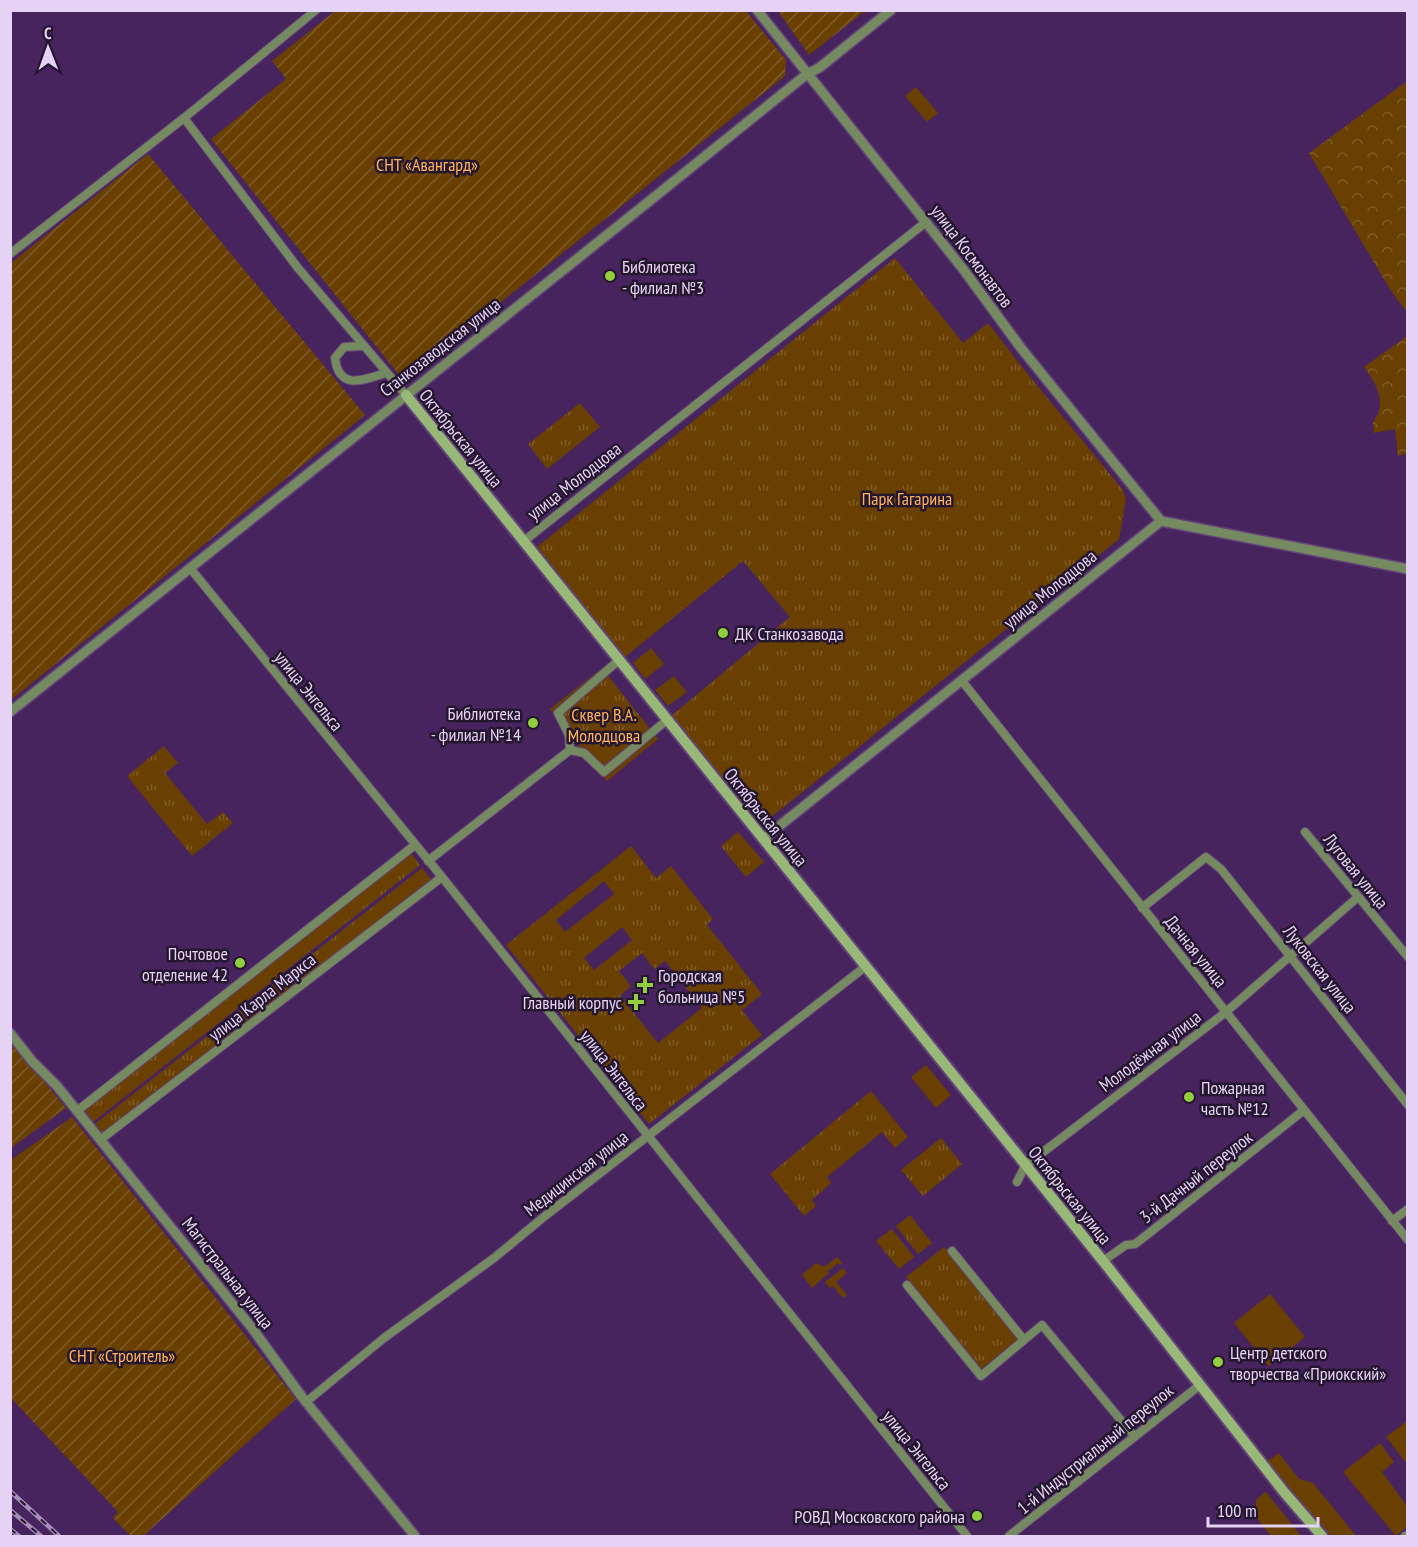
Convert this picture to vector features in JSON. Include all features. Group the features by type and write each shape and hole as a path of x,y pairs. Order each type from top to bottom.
{"main road":[{"name":"Октябрьская улица","path":"405,395 958,1080 1284,1492 1322,1536"}],"street":[{"path":"10,254 184,118 316,10"},
{"name":"улица Космонавтов","path":"757,10 1161,521"},
{"name":"Станкозаводская улица","path":"10,712 807,74 819,68 891,10"},
{"name":"Октябрьская улица","path":"184,118 298,268 405,395"},
{"name":"улица Молодцова","path":"524,541 926,222"},
{"path":"362,346 344,347 335,358 337,370 347,380 360,381 386,373"},
{"path":"1161,521 1407,569"},
{"name":"улица Молодцова","path":"763,839 1161,521"},
{"name":"улица Энгельса","path":"190,568 442,877 967,1536"},
{"path":"570,750 569,735 558,713 619,660"},
{"name":"Дачная улица","path":"962,681 1407,1240"},
{"path":"570,750 584,753 604,772 667,720"},
{"path":"428,861 570,750"},
{"name":"Луговая улица","path":"1305,831 1407,957"},
{"name":"улица Карла Маркса","path":"77,1111 415,845"},
{"name":"Луковская улица","path":"1142,908 1206,857 1221,869 1407,1105"},
{"name":"улица Карла Маркса","path":"100,1140 442,877"},
{"name":"Молодёжная улица","path":"1017,1182 1025,1166 1226,1012 1358,897"},
{"name":"Медицинская улица","path":"306,1402 384,1338 487,1263 865,967"},
{"name":"Магистральная улица","path":"10,1033 32,1061 57,1086 252,1328 306,1402 415,1536"},
{"name":"3-й Дачный переулок","path":"1103,1261 1126,1245 1134,1244 1149,1234 1304,1110"},
{"path":"1392,1221 1407,1209"},
{"path":"952,1251 1024,1340"},
{"path":"906,1285 981,1376 1042,1325 1134,1436"},
{"path":"812,1343 820,1337"},
{"name":"1-й Индустриальный переулок","path":"1009,1536 1200,1385"}],"green space":[{"name":"СНТ «Авангард»","path":"335,11 746,11 786,60 785,76 403,380 211,139 286,79 272,61"},
{"path":"778,11 865,11 809,55"},
{"path":"1407,81 1407,312 1391,291 1309,153"},
{"path":"916,87 938,113 927,122 905,96"},
{"path":"148,154 365,415 11,700 11,263"},
{"name":"Парк Гагарина","path":"895,258 963,343 988,323 1123,490 1126,499 1119,539 760,826 671,716 790,617 743,561 625,657 537,547"},
{"path":"1407,336 1407,453 1398,456 1395,429 1374,433 1373,422 1380,408 1379,394 1364,367"},
{"path":"580,403 600,427 547,469 528,444"},
{"path":"651,648 664,664 645,679 633,663"},
{"name":"Сквер В.А. Молодцова","path":"602,668 658,739 607,781 550,709"},
{"path":"674,676 687,692 668,706 655,690"},
{"path":"164,746 178,763 165,773 207,824 223,812 233,823 192,856 127,776"},
{"path":"738,832 764,862 746,877 721,846"},
{"name":"Городская больница №5","path":"631,846 656,878 671,866 713,919 707,925 762,994 742,1010 762,1035 649,1124 506,945","holes":["604,881 614,894 565,932 556,920","622,927 632,940 594,970 584,958","642,953 654,969 665,961 702,1008 658,1043 620,996 631,986 619,971"]},
{"path":"410,852 420,865 89,1125 79,1111"},
{"path":"422,868 431,879 101,1139 91,1127"},
{"path":"10,1040 66,1108 11,1148 10,1148"},
{"path":"926,1065 951,1095 936,1108 911,1077"},
{"path":"871,1091 908,1137 895,1148 882,1132 827,1177 831,1183 812,1200 816,1206 804,1216 770,1174"},
{"name":"СНТ «Строитель»","path":"72,1117 296,1399 143,1536 131,1536 113,1518 118,1512 11,1398 11,1160"},
{"path":"941,1138 962,1164 923,1196 901,1170"},
{"path":"910,1215 932,1243 918,1254 896,1226"},
{"path":"892,1229 914,1257 899,1269 876,1241"},
{"path":"944,1247 1018,1339 981,1369 906,1277"},
{"path":"837,1257 842,1263 840,1265 838,1263 828,1271 829,1273 812,1288 802,1275 816,1263 824,1267"},
{"path":"843,1268 847,1273 836,1282 847,1295 843,1298 833,1286 830,1288 825,1282"},
{"path":"1270,1294 1305,1337 1269,1366 1234,1323"},
{"path":"1407,1421 1407,1464 1386,1437"},
{"path":"1380,1443 1394,1462 1382,1472 1407,1506 1407,1527 1396,1536 1343,1472"},
{"path":"1279,1453 1299,1479 1313,1483 1356,1536 1331,1536 1324,1527 1316,1526 1265,1463"},
{"path":"1265,1492 1301,1536 1271,1536 1256,1517 1256,1500"}],"railway":[{"path":"10,1491 59,1536"},
{"path":"10,1510 41,1536"},
{"path":"10,1529 19,1536"}],"place":[{"name":"Библиотека - филиал №3","path":"610,276"},
{"name":"ДК Станкозавода","path":"723,633"},
{"name":"Библиотека - филиал №14","path":"533,723"},
{"name":"Почтовое отделение 42","path":"240,963"},
{"name":"Городская больница №5","path":"645,985"},
{"name":"Главный корпус","path":"636,1002"},
{"name":"Пожарная часть №12","path":"1189,1097"},
{"name":"Центр детского творчества «Приокский»","path":"1218,1362"},
{"name":"РОВД Московского района","path":"977,1516"}]}
